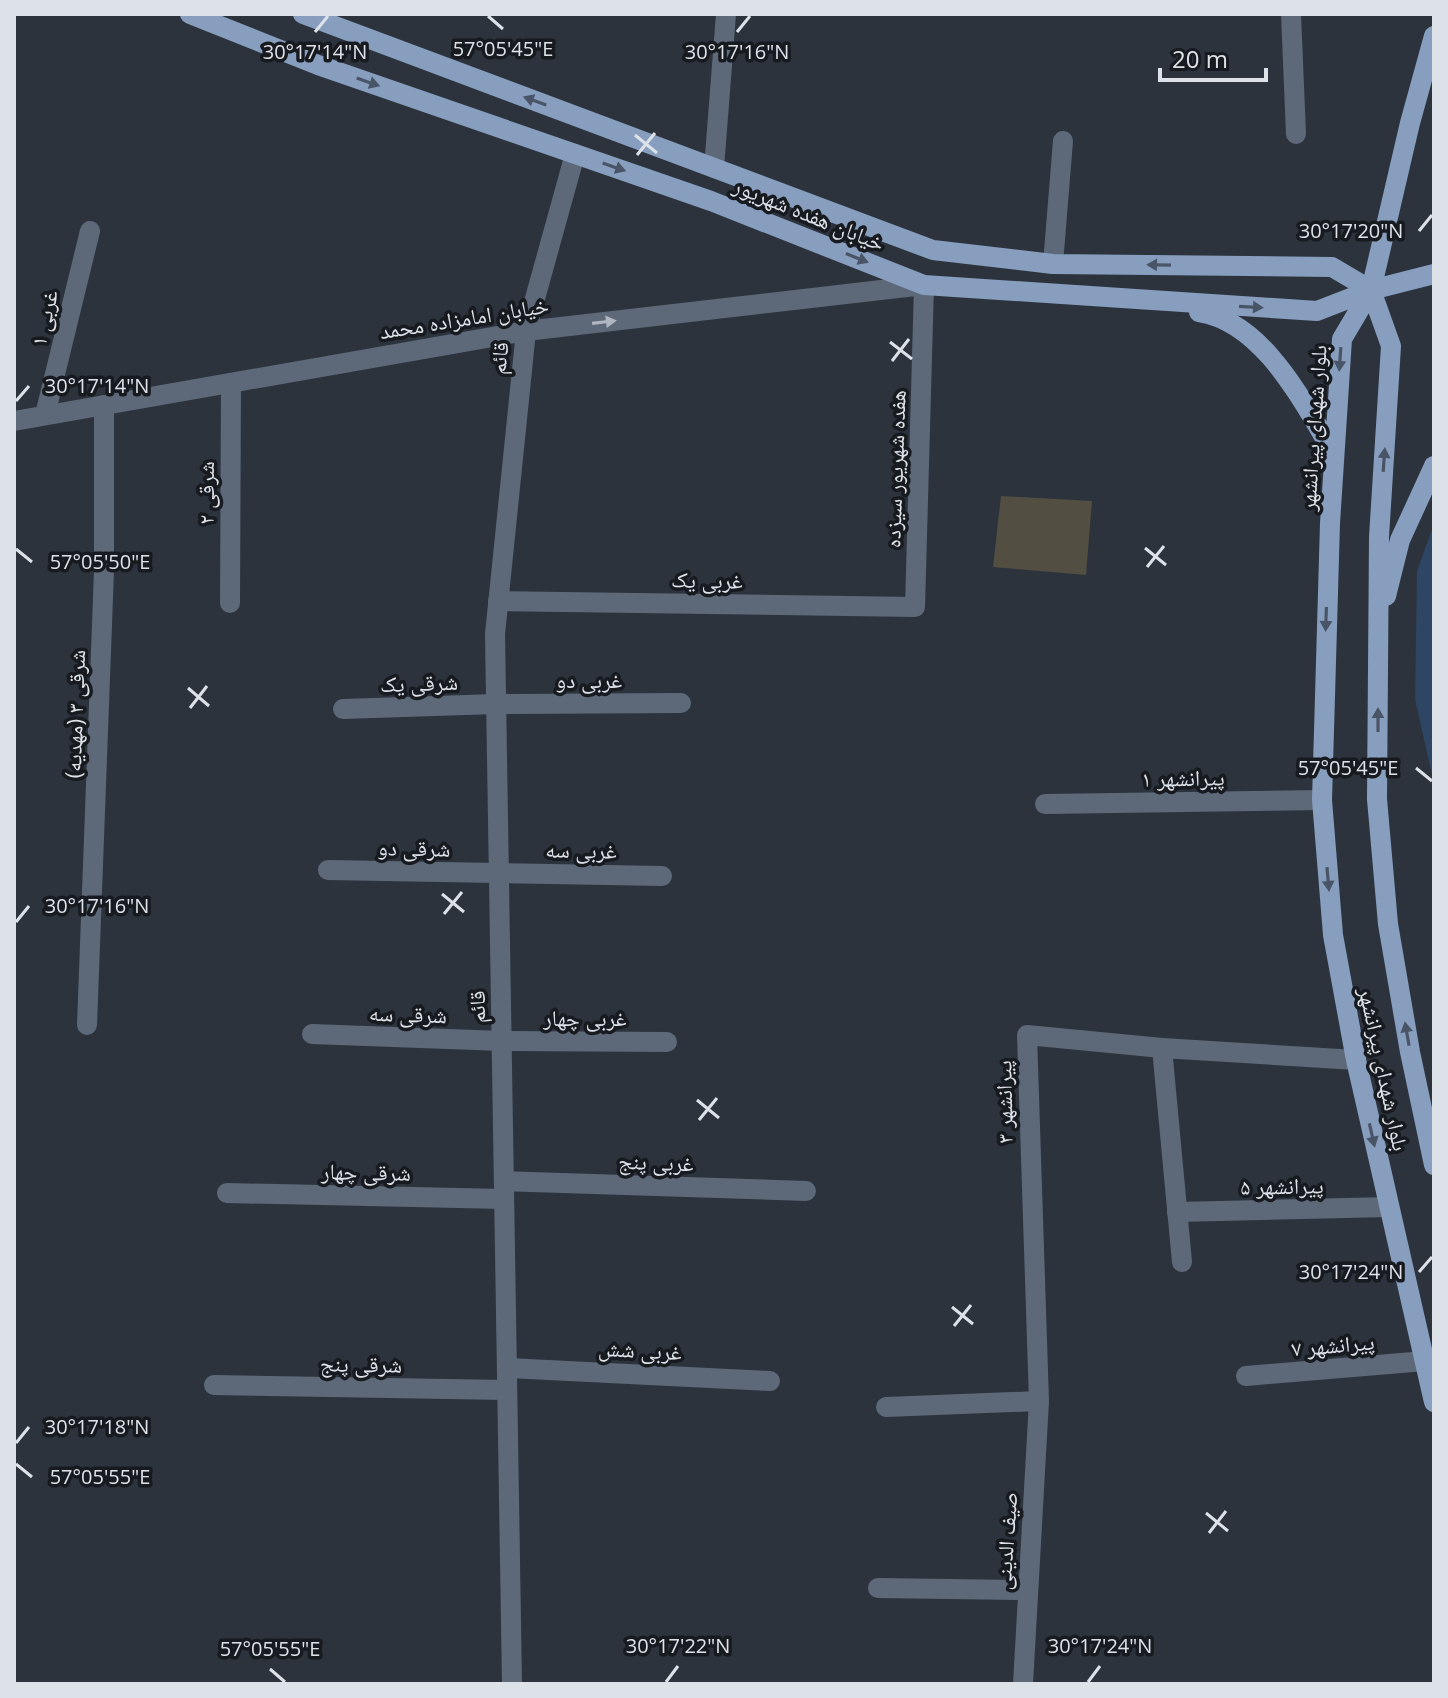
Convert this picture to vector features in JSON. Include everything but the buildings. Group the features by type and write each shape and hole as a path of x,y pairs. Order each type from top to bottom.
{"main road":[{"name":"خیابان هفده شهریور","path":"190,14 318,65 711,201 924,285 1317,311 1371,290 1434,274"},
{"path":"303,14 329,19 933,250 1053,264 1332,267 1371,290 1434,36"},
{"name":"بلوار شهدای پیرانشهر","path":"1371,290 1342,339 1330,523 1322,800 1333,935 1356,1060 1434,1402"},
{"name":"بلوار شهدای پیرانشهر","path":"1371,290 1391,346 1379,537 1377,799 1388,924 1434,1165"},
{"path":"1116,299 1214,314 1239,327 1285,376 1334,453"},
{"path":"1378,631 1400,540 1434,466"}],"street":[{"path":"714,168 726,14"},
{"path":"1291,14 1296,134"},
{"path":"1053,264 1063,141"},
{"name":"قائم","path":"512,1684 495,634 526,331 575,154"},
{"name":"غربی ۱","path":"45,415 90,231"},
{"name":"خیابان امامزاده محمد","path":"14,421 526,331 924,285"},
{"name":"هفده شهریور سیزده","path":"915,607 924,285"},
{"name":"شرقی ۲","path":"230,603 231,383"},
{"name":"شرقی ۳ (مهدیه)","path":"87,1025 104,571 104,405"},
{"name":"غربی یک","path":"498,601 915,607"},
{"name":"غربی دو","path":"496,704 681,703"},
{"name":"شرقی یک","path":"343,709 496,704"},
{"name":"پیرانشهر ۱","path":"1045,804 1322,800"},
{"name":"شرقی دو","path":"328,870 499,873"},
{"name":"غربی سه","path":"499,873 662,876"},
{"name":"شرقی سه","path":"312,1034 502,1041"},
{"name":"پیرانشهر ۳","path":"1039,1401 1027,1035 1162,1048 1356,1060"},
{"name":"غربی چهار","path":"502,1041 667,1042"},
{"path":"1162,1048 1182,1262"},
{"name":"غربی پنج","path":"504,1190 806,1191"},
{"name":"شرقی چهار","path":"227,1193 504,1190"},
{"name":"پیرانشهر ۵","path":"1177,1212 1389,1207"},
{"name":"پیرانشهر ۷","path":"1246,1376 1425,1361"},
{"name":"غربی شش","path":"507,1368 770,1381"},
{"name":"شرقی پنج","path":"214,1385 507,1390"},
{"path":"886,1407 1039,1401"},
{"name":"صیف الدینی","path":"1023,1684 1039,1401"},
{"path":"878,1588 1026,1590"}],"shaded area":[{"path":"1434,524 1434,784 1415,699 1417,571"}]}
